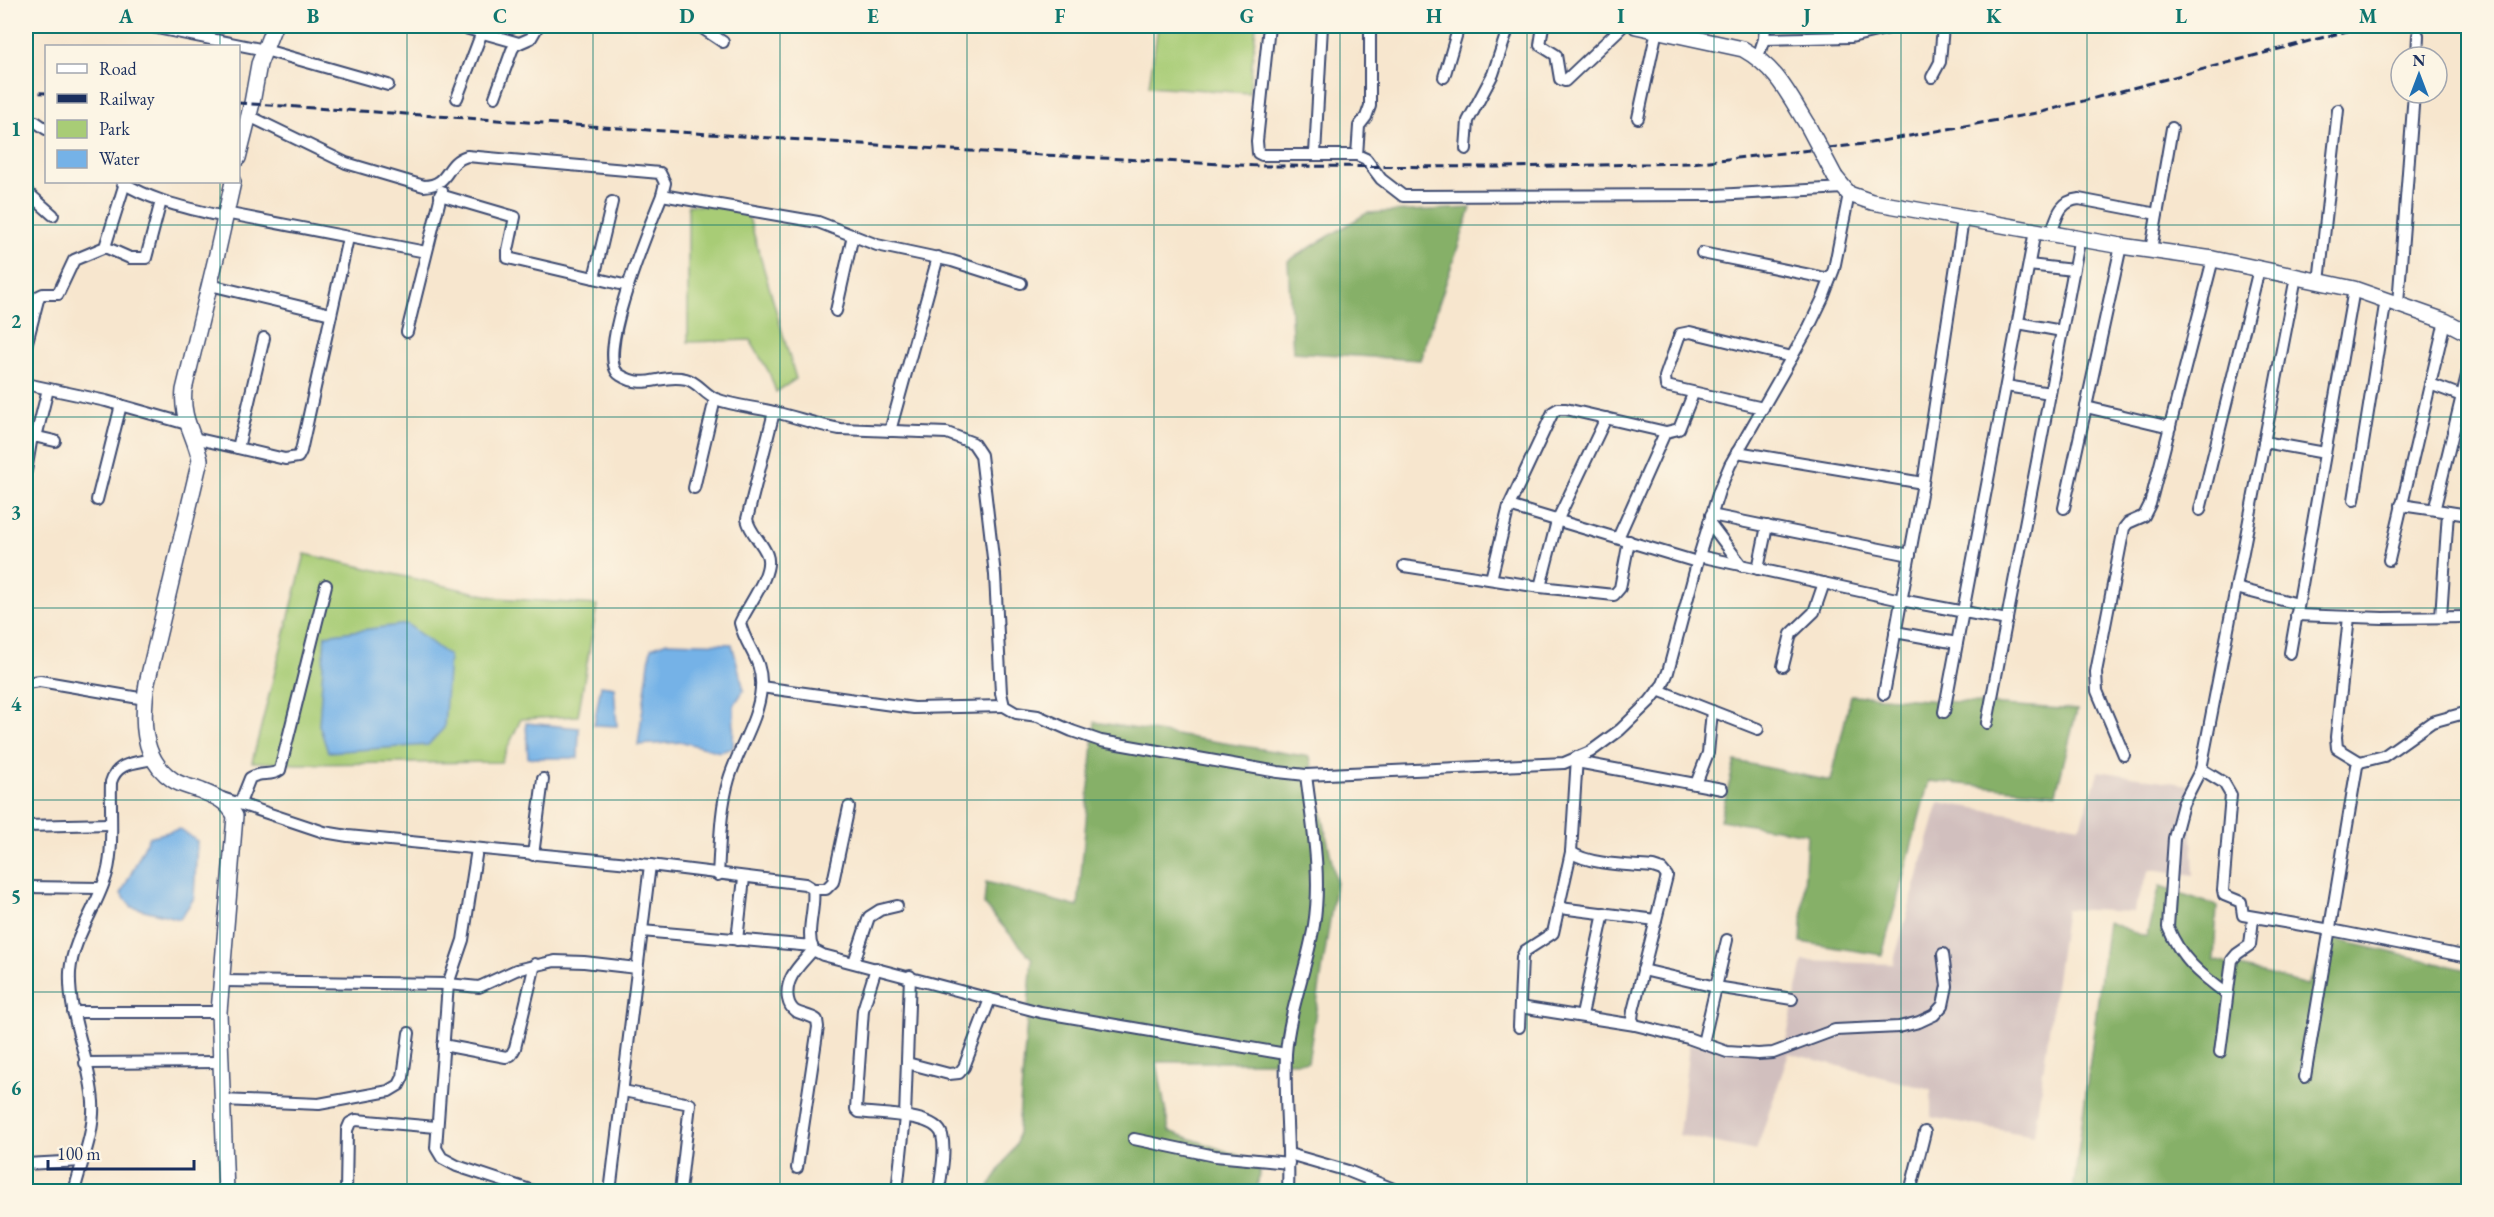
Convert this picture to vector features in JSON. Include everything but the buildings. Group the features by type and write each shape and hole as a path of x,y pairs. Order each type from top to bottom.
{"street":[{"path":"147,26 204,31 388,85"},
{"path":"240,150 256,76 274,26"},
{"path":"458,26 519,43"},
{"path":"495,97 512,50 519,43 531,38 538,26"},
{"path":"699,26 723,42"},
{"path":"1269,26 1257,141 1258,153 1262,155 1357,155 1366,159 1381,179 1403,196 1415,198 1598,194 1725,195 1843,186"},
{"path":"1315,154 1322,26"},
{"path":"1357,155 1359,126 1370,106 1370,26"},
{"path":"1444,77 1459,26"},
{"path":"1466,149 1468,121 1493,74 1509,26"},
{"path":"1543,26 1540,45 1556,55 1560,79 1565,81 1623,26"},
{"path":"1758,57 1764,39 1764,26"},
{"path":"1841,26 1841,38"},
{"path":"1764,39 1841,38 1898,26"},
{"path":"1932,77 1940,62 1943,26"},
{"path":"1638,118 1646,27 1743,49 1758,57 1773,70 1843,186 1872,202 2121,246 2213,259 2354,289 2445,321 2469,333"},
{"path":"457,98 482,32"},
{"path":"2417,45 2418,35"},
{"path":"2354,500 2392,301 2413,105"},
{"path":"2319,282 2338,110"},
{"path":"249,116 346,163 424,186 436,186 445,179"},
{"path":"26,121 36,122 45,128"},
{"path":"2151,250 2172,129"},
{"path":"407,332 440,195 451,165 457,159 467,156 660,173 665,183 628,286 612,347 612,367 618,374 633,382 684,379 694,382 715,399 840,429 947,434 973,443 981,455 995,575 1001,693 1004,706"},
{"path":"105,247 124,183"},
{"path":"126,183 146,196 161,201 224,215 426,252"},
{"path":"233,183 184,390 182,405 200,460 147,683 143,719 145,739 153,759 174,781 324,832 382,840 650,865 805,884 813,889 826,889 833,882 849,807"},
{"path":"761,687 914,708 1004,706 1016,713 1038,716 1101,741 1306,775 1538,765 1577,760 1620,730 1660,687 1668,672 1710,518 1737,452 1809,327 1830,279 1843,186"},
{"path":"26,191 53,215"},
{"path":"440,195 514,217 508,258 628,286"},
{"path":"662,195 818,222 890,249 938,257 1021,283"},
{"path":"2051,234 2063,204 2070,200 2079,199 2157,214"},
{"path":"26,346 39,296 58,294 74,260 105,247 130,258 146,258 161,201"},
{"path":"594,278 612,202"},
{"path":"1884,694 1923,483 1963,219"},
{"path":"1944,712 2035,231"},
{"path":"836,311 853,235"},
{"path":"1987,723 2080,237"},
{"path":"26,384 121,405 238,448 285,459 298,457 348,238"},
{"path":"2064,508 2121,246"},
{"path":"1702,253 1830,279"},
{"path":"890,431 938,257"},
{"path":"2124,755 2097,691 2096,672 2124,528 2128,522 2144,516 2148,511 2213,259"},
{"path":"2029,265 2073,270"},
{"path":"2200,510 2259,269"},
{"path":"2227,994 2191,966 2168,927 2175,829 2183,804 2201,769 2296,277"},
{"path":"210,285 331,314"},
{"path":"2290,653 2354,289"},
{"path":"2389,560 2445,321"},
{"path":"2018,323 2062,331"},
{"path":"1763,408 1670,389 1666,386 1665,382 1677,339 1685,331 1792,357"},
{"path":"238,448 264,338"},
{"path":"2441,617 2442,511 2436,503 2469,371"},
{"path":"2430,384 2462,396"},
{"path":"2006,386 2050,393"},
{"path":"26,471 31,436 48,389"},
{"path":"1491,579 1509,506 1553,412 1566,409 1666,432 1679,429 1693,394"},
{"path":"694,488 715,399"},
{"path":"97,500 121,405"},
{"path":"2086,407 2170,427"},
{"path":"718,875 726,790 759,704 761,687 756,656 742,632 740,623 765,577 768,565 767,555 750,530 747,519 774,412"},
{"path":"1540,587 1557,521 1606,418"},
{"path":"1618,538 1666,432"},
{"path":"31,436 55,441"},
{"path":"2264,442 2325,453"},
{"path":"1737,452 1923,483"},
{"path":"2401,505 2469,515"},
{"path":"1509,506 1698,559 1758,569 2007,620"},
{"path":"1710,518 1767,526 1910,555"},
{"path":"1710,518 1742,566"},
{"path":"1758,569 1767,526"},
{"path":"1404,566 1540,587 1614,595 1620,588 1629,541"},
{"path":"1783,666 1791,634 1814,612 1824,584"},
{"path":"240,803 250,778 260,774 276,773 280,770 326,585"},
{"path":"2236,588 2297,609 2349,617 2469,617"},
{"path":"2349,617 2337,748 2360,762"},
{"path":"1895,632 1957,643"},
{"path":"26,683 40,681 145,699"},
{"path":"1660,687 1758,729"},
{"path":"1696,784 1708,753 1712,711"},
{"path":"2306,1077 2357,766 2360,762 2384,756 2432,722 2469,712"},
{"path":"74,1191 93,1124 93,1101 73,1012 70,971 74,951 101,888 110,859 111,782 114,773 121,766 153,759"},
{"path":"1577,760 1722,789"},
{"path":"1519,1027 1522,957 1525,951 1553,933 1560,908 1571,852 1577,760"},
{"path":"2201,769 2229,788 2232,806 2223,890 2224,895 2241,902 2243,915 2253,919 2331,930 2469,957"},
{"path":"1288,1191 1286,1054 1288,1034 1312,933 1316,904 1317,879 1306,775"},
{"path":"533,855 543,778"},
{"path":"219,797 231,807 235,816 219,1012 226,1191"},
{"path":"26,826 110,824"},
{"path":"477,849 463,940 448,984 436,1148 441,1158 457,1166 536,1191"},
{"path":"1571,852 1588,859 1662,870 1667,876 1633,1011 1632,1019 1635,1025"},
{"path":"610,1191 650,865"},
{"path":"737,940 744,878"},
{"path":"26,887 101,888"},
{"path":"812,948 809,941 813,889"},
{"path":"854,962 869,917 880,910 897,906"},
{"path":"1560,908 1656,920"},
{"path":"1582,1015 1604,913"},
{"path":"2220,1052 2232,960 2250,945 2253,919"},
{"path":"642,932 812,948 854,962 1040,1012 1286,1054"},
{"path":"1703,1043 1727,940"},
{"path":"797,1168 818,1027 817,1020 791,1007 788,992 791,976 812,948"},
{"path":"1520,1007 1635,1025 1734,1053 1773,1053 1835,1030 1899,1027 1934,1015 1943,1005 1947,986 1943,954"},
{"path":"221,981 448,984 479,987 535,964 567,960 638,968"},
{"path":"443,1045 506,1057 511,1055 515,1048 535,964"},
{"path":"876,968 863,1010 856,1109 859,1112 905,1116 928,1122 940,1131 943,1146 939,1191"},
{"path":"1643,970 1716,987 1792,999"},
{"path":"897,1191 905,1116 910,976"},
{"path":"907,1062 949,1074 959,1073 964,1067 990,999"},
{"path":"73,1012 219,1012"},
{"path":"222,1100 319,1104 389,1091 399,1085 404,1077 409,1033"},
{"path":"85,1063 220,1062"},
{"path":"623,1091 690,1104 680,1191"},
{"path":"346,1191 347,1130 350,1123 356,1120 436,1128"},
{"path":"1910,1191 1925,1132"},
{"path":"1134,1139 1215,1156 1289,1159 1348,1171 1401,1191"},
{"path":"26,1164 82,1161"}],"shaded area":[{"path":"2099,771 2189,785 2194,875 2150,869 2133,912 2066,909 2034,1136 1931,1117 1931,1090 1789,1053 1756,1151 1679,1135 1689,1045 1785,1045 1803,961 1893,964 1939,802 2080,826"}],"green space":[{"path":"1158,26 1256,26 1249,93 1149,86"},
{"path":"688,205 737,208 749,218 796,379 776,392 769,372 750,340 688,342"},
{"path":"1471,208 1420,360 1293,352 1288,261 1367,213"},
{"path":"305,554 499,598 597,605 578,716 521,719 501,762 299,764 252,762"},
{"path":"1851,695 2077,710 2056,793 1929,781 1882,955 1801,942 1807,834 1720,820 1735,761 1831,781"},
{"path":"1095,722 1310,757 1336,881 1308,1062 1157,1062 1169,1131 1260,1163 1257,1191 986,1191 1017,1143 1032,959 984,905 986,882 1078,907"},
{"path":"2160,886 2217,906 2214,960 2307,985 2333,939 2468,970 2468,1191 2073,1192 2108,922 2146,937"}],"water":[{"path":"407,624 449,656 444,728 428,745 328,752 319,725 325,635"},
{"path":"667,642 732,644 744,690 734,705 733,748 720,752 683,742 638,745 651,648"},
{"path":"601,685 614,687 617,726 594,725"},
{"path":"526,723 579,728 578,758 528,758"},
{"path":"180,829 197,841 194,898 180,919 132,907 121,894 149,837"}],"railway":[{"path":"240,103 984,152 1260,166 1507,167 1691,163 1865,144 2042,112 2366,26"},
{"path":"26,92 45,93"}]}
